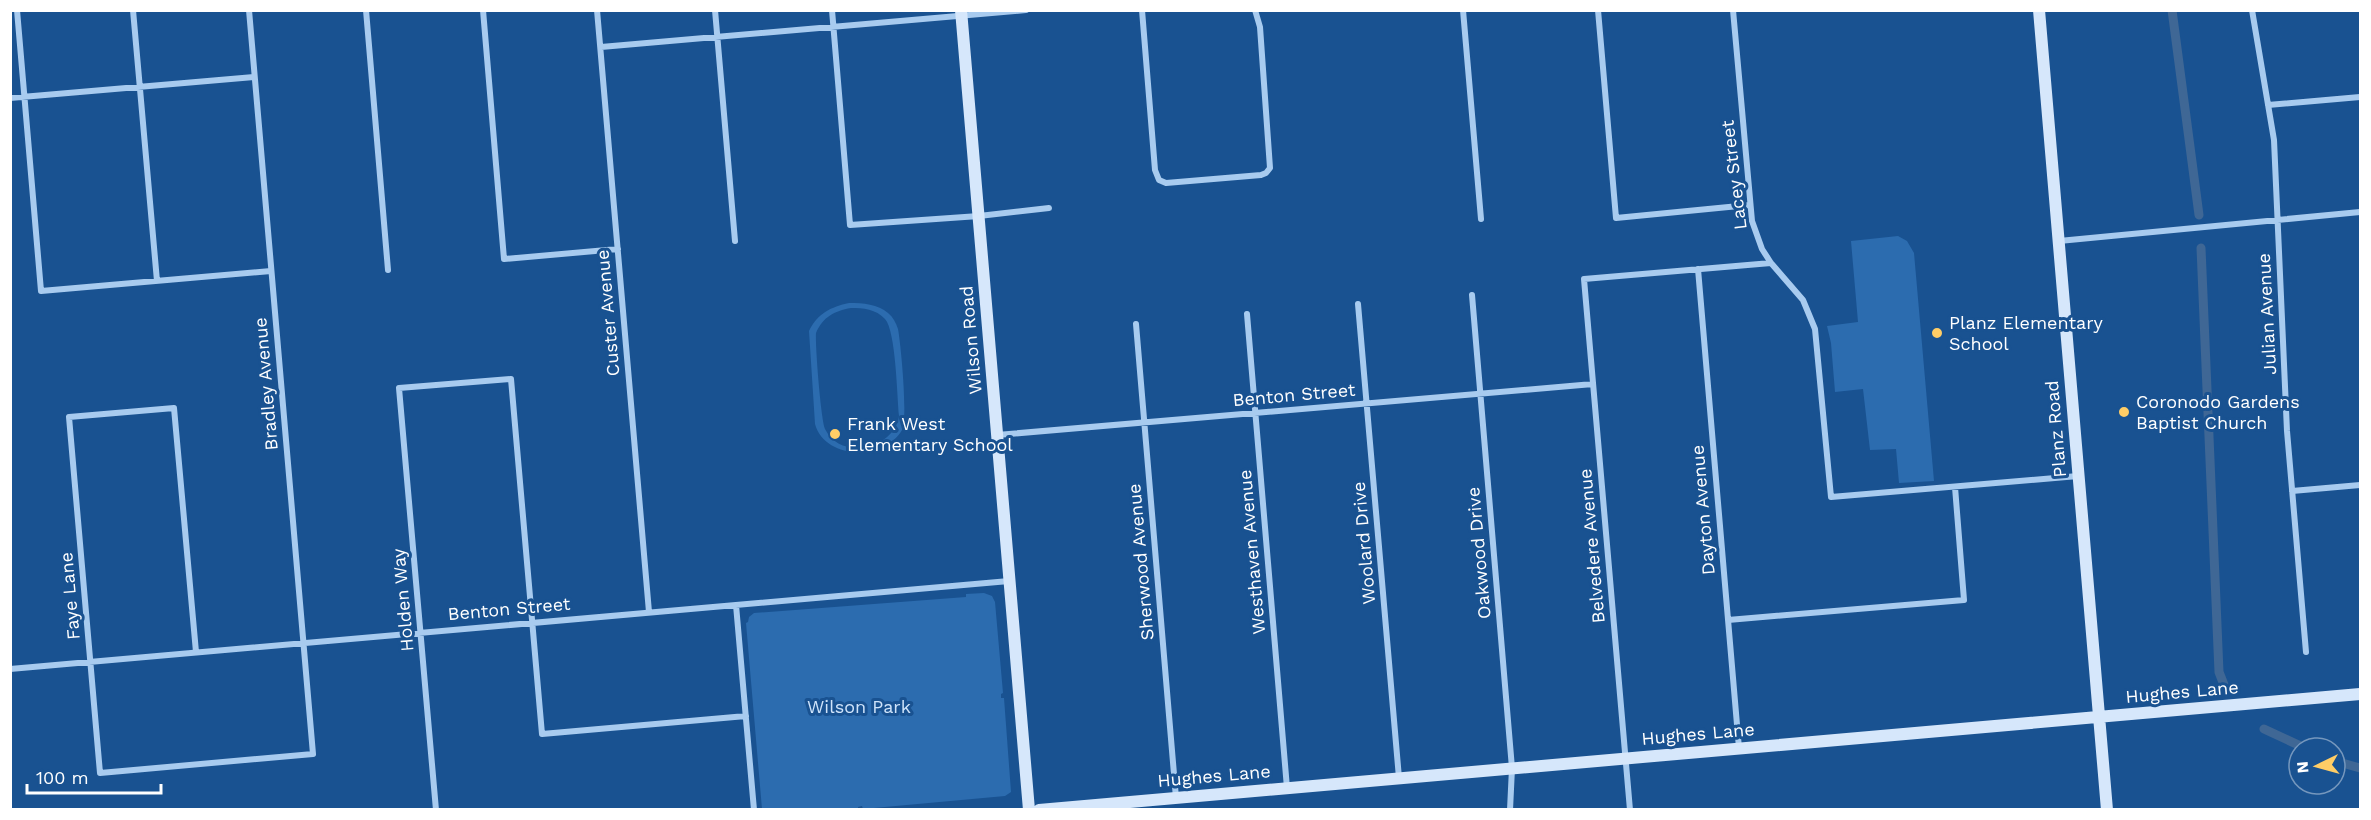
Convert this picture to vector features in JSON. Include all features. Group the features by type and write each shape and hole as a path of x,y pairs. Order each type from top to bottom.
{"street":[{"path":"17,10 41,291 271,271"},
{"path":"133,10 157,281"},
{"name":"Bradley Avenue","path":"100,773 313,754 249,10"},
{"path":"366,10 388,270"},
{"path":"483,10 504,259 618,249"},
{"name":"Custer Avenue","path":"597,10 649,612"},
{"path":"715,10 735,242"},
{"path":"832,10 850,225 979,216 1049,208"},
{"path":"601,47 833,27 961,13 1026,10"},
{"path":"1142,10 1155,170 1159,180 1166,183 1261,175 1270,168 1260,27 1255,10"},
{"path":"1464,10 1481,219"},
{"path":"1598,10 1616,218 1749,205"},
{"name":"Lacey Street","path":"1733,10 1749,205 1756,236 1771,263 1803,300 1815,329 1832,497 1955,487"},
{"name":"Planz Road","path":"2039,10 2107,810"},
{"name":"Julian Avenue","path":"2252,10 2274,140 2287,431 2306,652"},
{"name":"Wilson Road","path":"961,13 1029,810"},
{"path":"10,98 254,77"},
{"path":"2268,105 2361,97"},
{"path":"2058,241 2361,212"},
{"path":"1698,269 1771,263"},
{"name":"Belvedere Avenue","path":"1630,810 1584,279 1698,269"},
{"name":"Dayton Avenue","path":"1698,269 1739,748"},
{"name":"Oakwood Drive","path":"1472,295 1512,768 1510,810"},
{"name":"Woolard Drive","path":"1359,304 1399,778"},
{"name":"Westhaven Avenue","path":"1247,314 1287,788"},
{"name":"Sherwood Avenue","path":"1136,324 1176,798"},
{"name":"Holden Way","path":"436,810 399,388 511,379 532,622"},
{"name":"Benton Street","path":"997,435 1593,384"},
{"name":"Faye Lane","path":"100,773 69,417 174,408 196,652"},
{"path":"1728,620 1964,600 1955,487 2078,476"},
{"path":"2292,491 2361,485"},
{"name":"Benton Street","path":"10,669 1009,581"},
{"path":"736,605 754,810"},
{"path":"532,622 542,734 746,716"},
{"name":"Hughes Lane","path":"1039,810 2361,694"}],"green space":[{"path":"1898,236 1907,241 1914,253 1934,481 1899,483 1896,449 1870,450 1863,389 1835,392 1831,343 1827,326 1858,322 1851,241"},
{"path":"860,303 880,308 891,316 898,329 904,423 902,430 894,440 869,451 842,450 830,444 821,436 815,424 809,331 821,315 842,305","holes":["851,308 878,313 889,326 894,350 899,416 888,436 867,447 854,448 833,439 825,429 820,398 816,340 816,333 826,319 839,311"]},
{"name":"Wilson Park","path":"984,593 992,596 995,602 1003,693 1001,698 1004,698 1011,792 1005,796 863,809 862,806 858,807 858,810 762,809 746,623 749,617 754,613 966,597 966,594"}],"waterway":[{"path":"2172,10 2199,215"},
{"path":"2201,248 2219,672 2226,690"},
{"path":"2264,729 2287,740"},
{"path":"2347,764 2360,768"}],"place":[{"name":"Planz Elementary School","path":"1937,333"},
{"name":"Coronodo Gardens Baptist Church","path":"2124,412"},
{"name":"Frank West Elementary School","path":"835,434"}]}
